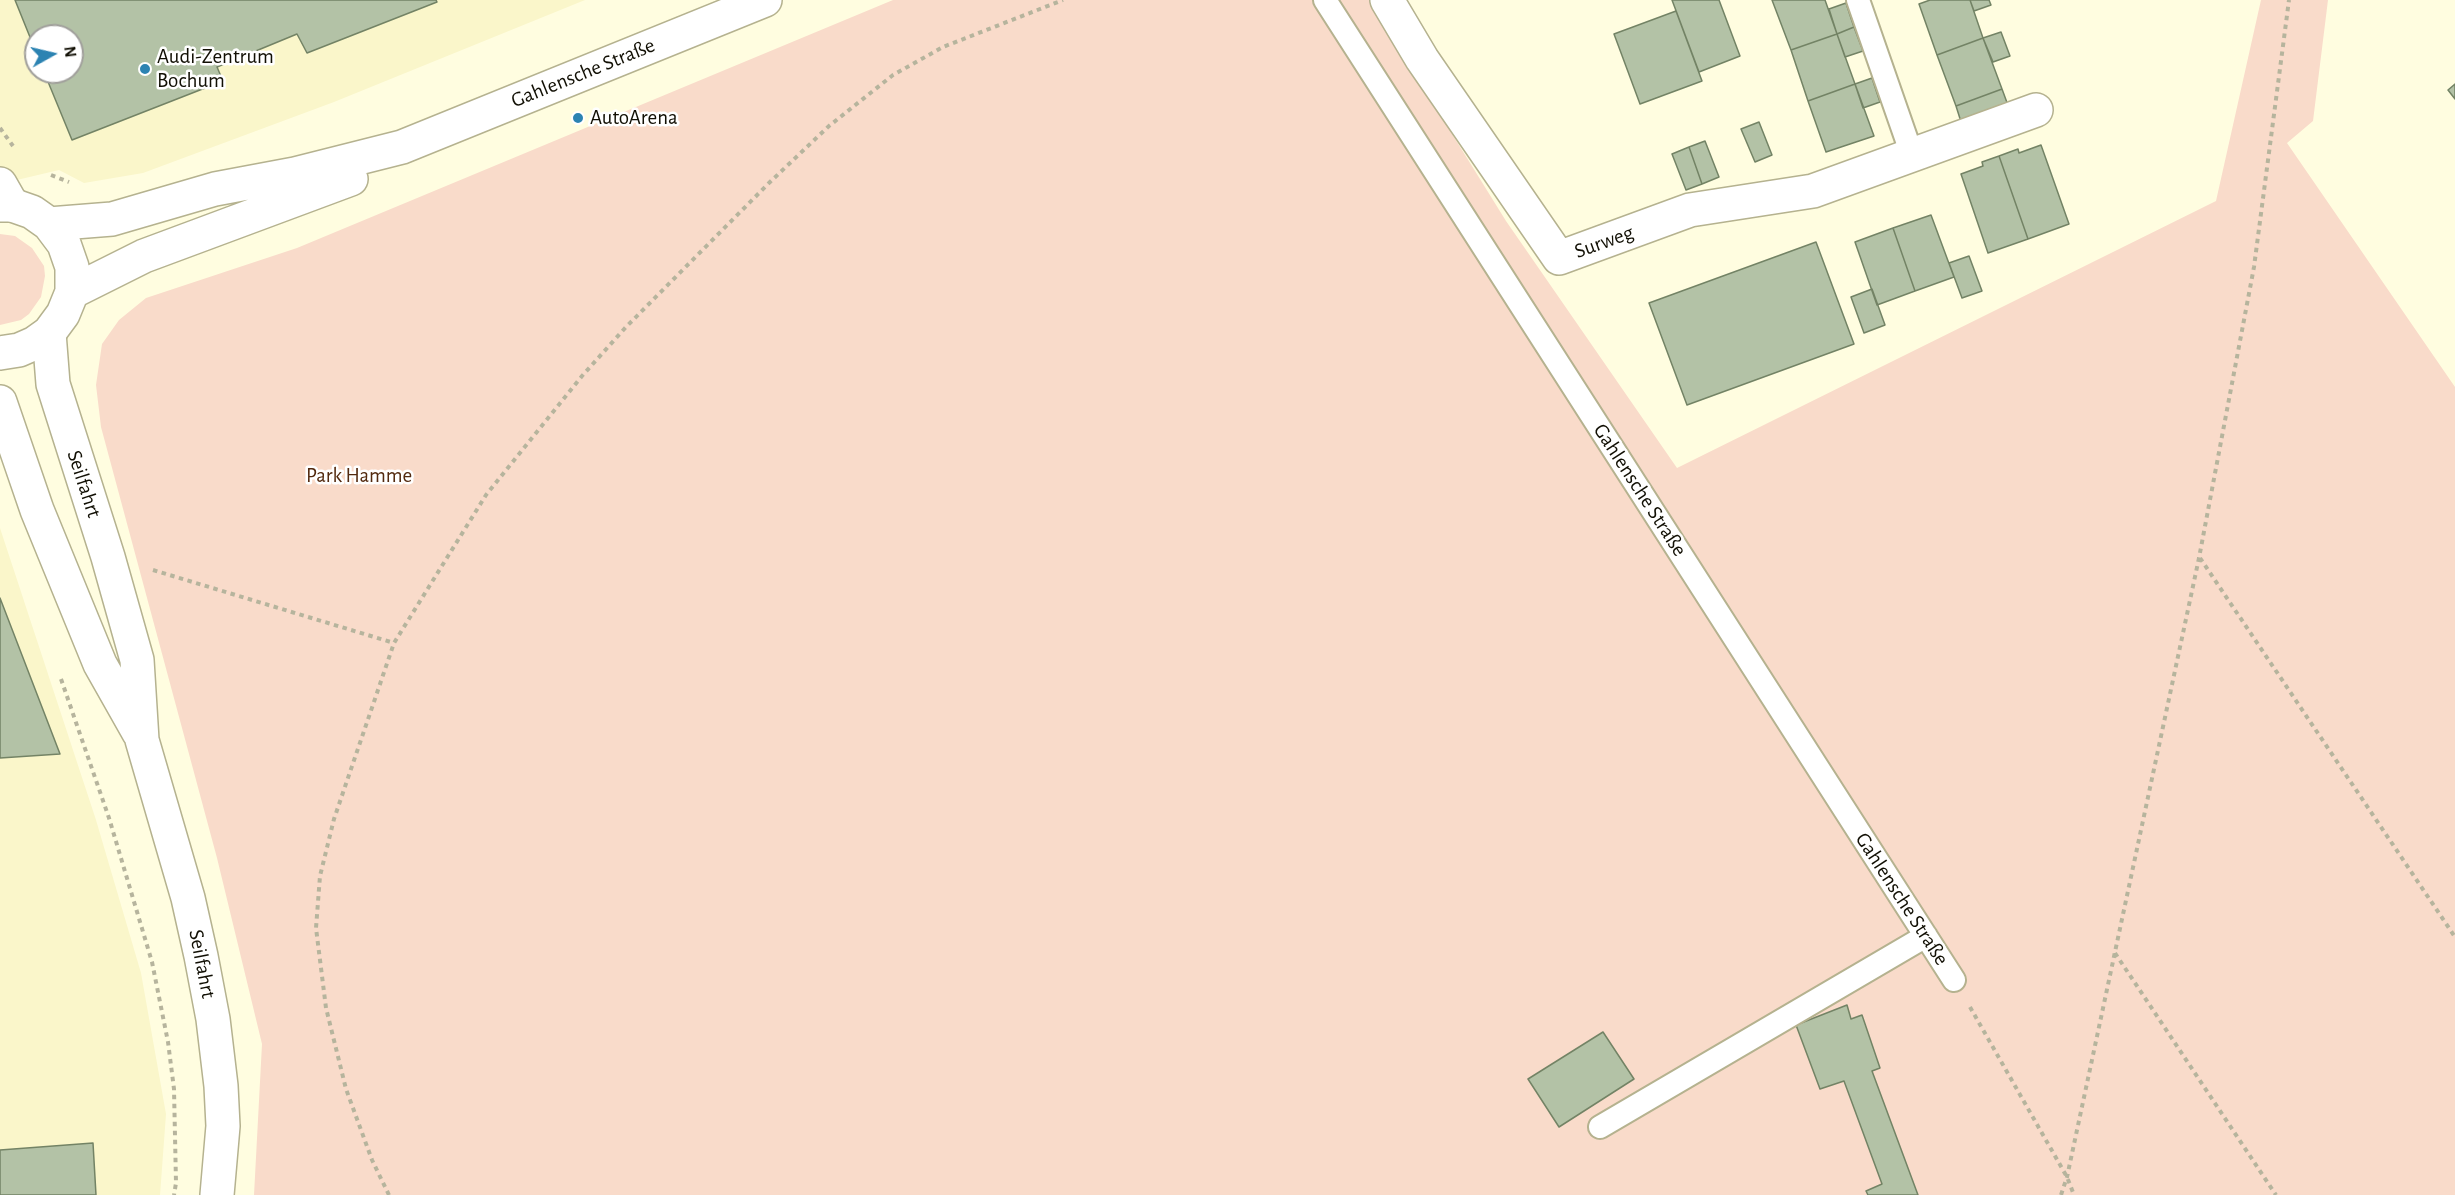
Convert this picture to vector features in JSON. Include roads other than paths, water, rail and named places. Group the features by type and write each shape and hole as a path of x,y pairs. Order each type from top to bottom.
{"street":[{"name":"Gahlensche Straße","path":"49,224 112,219 215,189 295,174 402,147 765,0"},
{"name":"Surweg","path":"1387,0 1422,59 1559,258 1690,210 1813,191 2036,110"},
{"name":"Gahlensche Straße","path":"72,292 144,256 350,180 402,147"},
{"path":"0,353 20,350 49,333 63,314 72,292 72,267 64,244 49,224 32,212 4,198"},
{"name":"Seilfahrt","path":"49,333 53,384 108,557 137,660 142,740 188,898 213,1019 223,1126 217,1195"},
{"name":"Seilfahrt","path":"0,402 37,510 100,664 142,740"}],"lane":[{"name":"Gahlensche Straße","path":"1325,0 1954,980"},
{"path":"1858,0 1912,155"},
{"path":"1600,1127 1926,936"}],"place":[{"name":"Audi-Zentrum Bochum","path":"145,69"},
{"name":"AutoArena","path":"578,118"}],"park label":[{"name":"Park Hamme","path":"359,476"}]}
